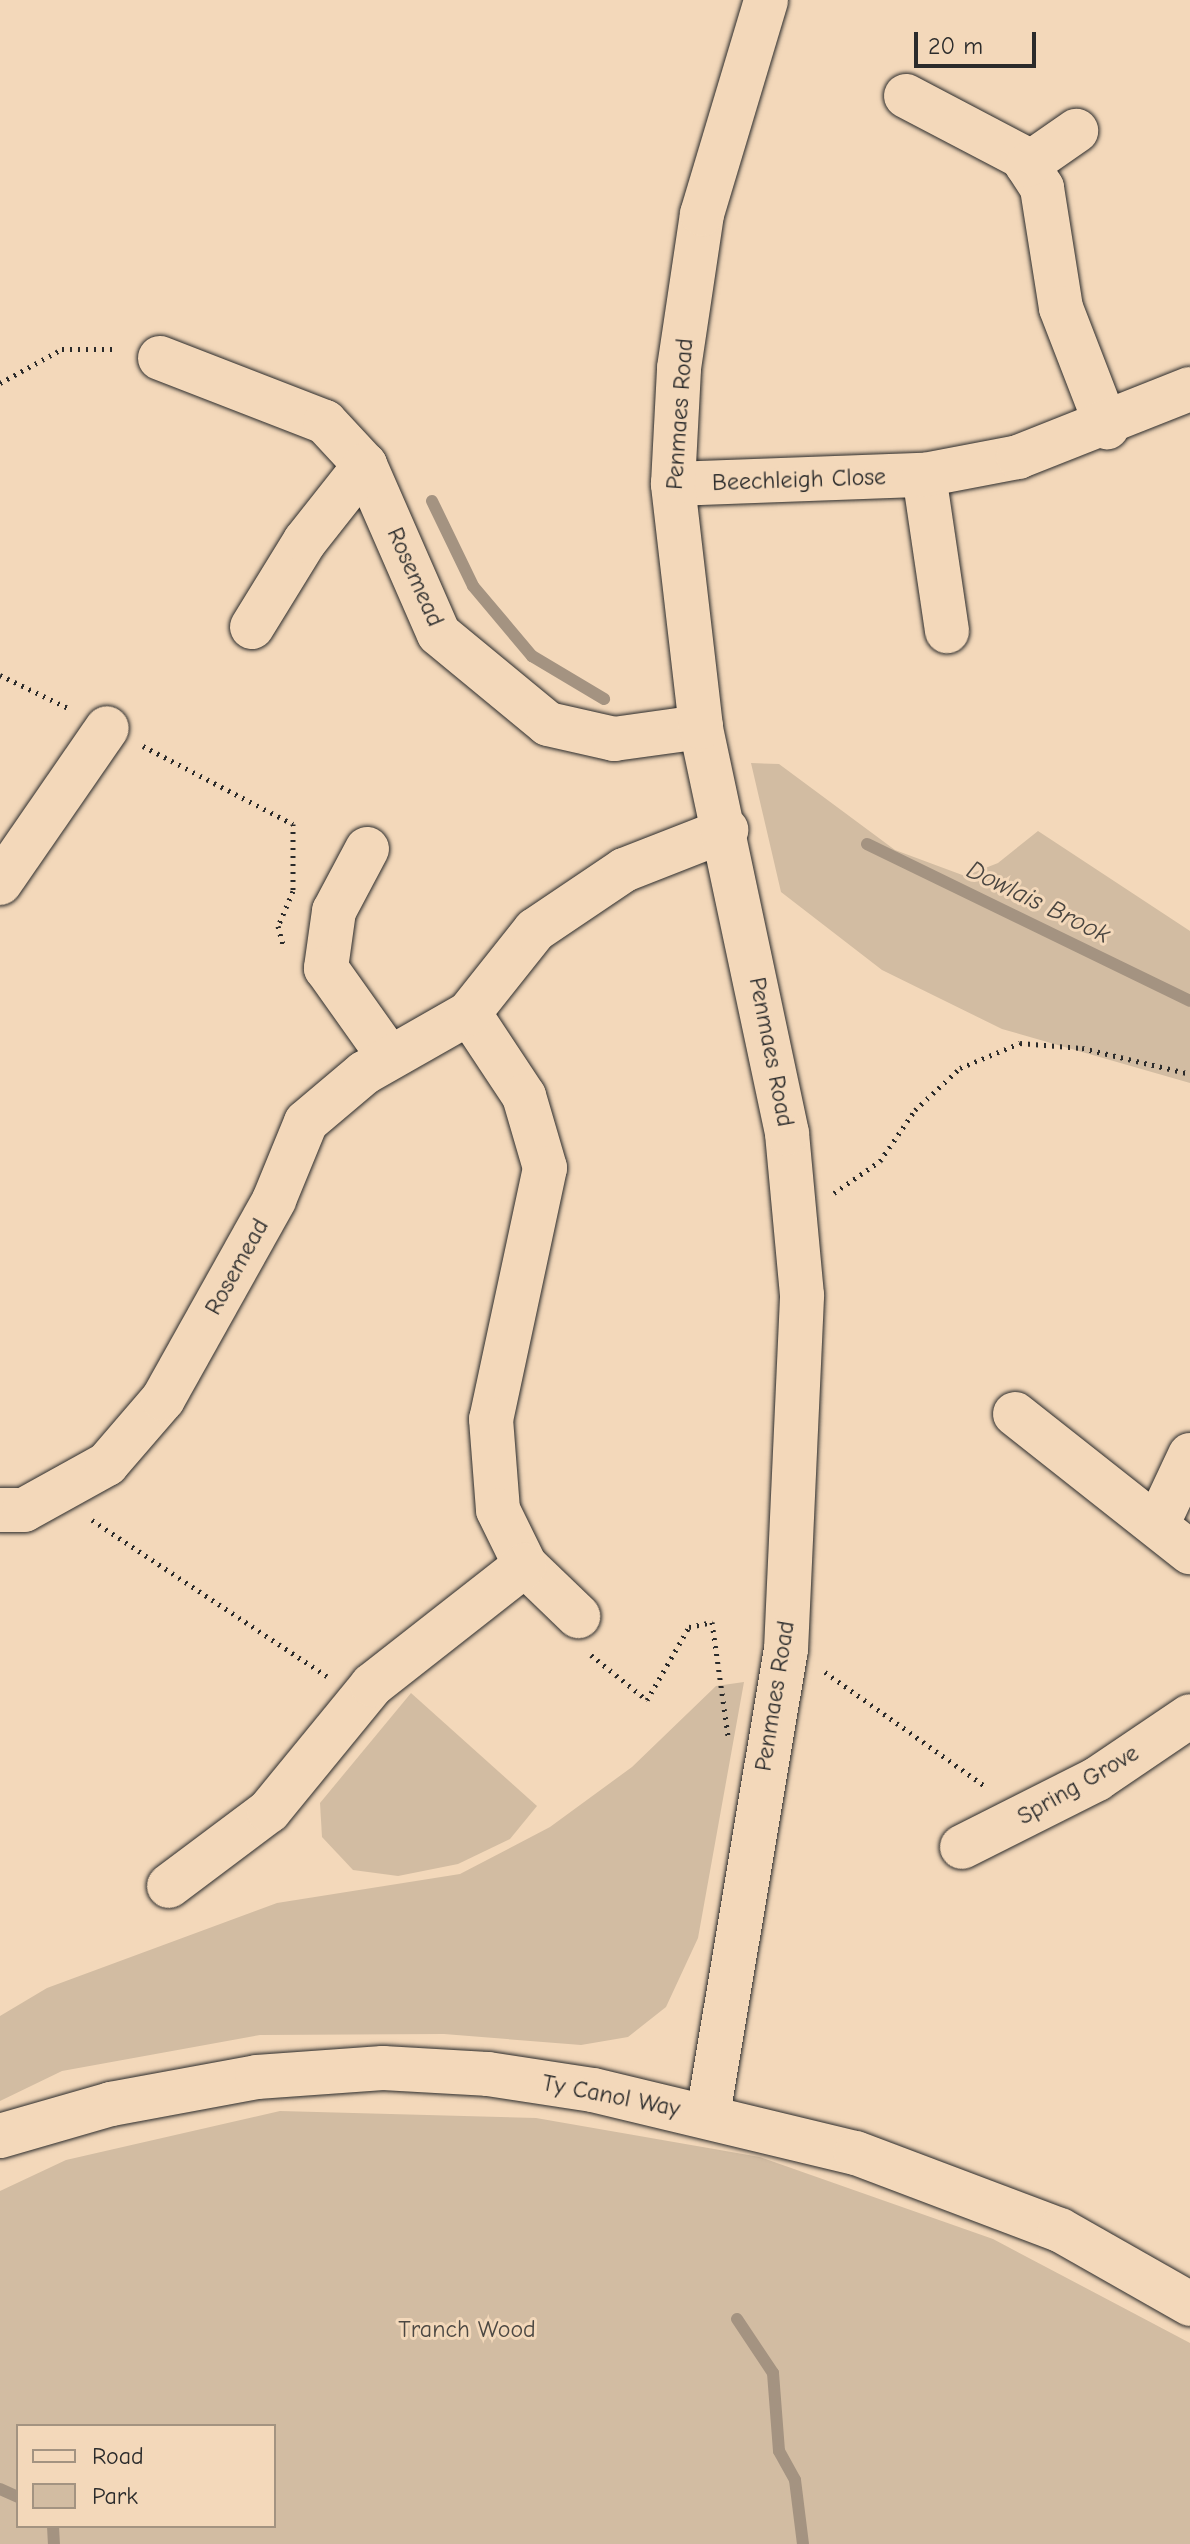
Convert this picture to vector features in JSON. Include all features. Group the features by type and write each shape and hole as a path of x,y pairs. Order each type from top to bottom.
{"street":[{"name":"Penmaes Road","path":"708,2115 786,1650 802,1295 787,1133 726,830 701,727 673,484 679,368 702,214 766,0"},
{"path":"906,96 1027,165 1042,188 1061,308 1107,427"},
{"path":"1027,165 1076,131"},
{"name":"Rosemead","path":"160,358 325,422 365,465 439,634 488,681 548,724 614,739 701,727"},
{"name":"Beechleigh Close","path":"673,484 924,475 1018,457 1107,427 1190,389"},
{"path":"252,627 305,541 365,465"},
{"path":"924,475 947,631"},
{"path":"0,883 107,728"},
{"name":"Rosemead","path":"0,1510 24,1510 107,1464 163,1399 274,1200 306,1122 390,1058 469,1013 535,930 624,870 726,830"},
{"path":"367,849 334,911 326,968 390,1058"},
{"path":"469,1013 524,1096 545,1168 491,1419 498,1510 525,1565 571,1608"},
{"path":"1015,1414 1159,1521 1190,1552"},
{"path":"1159,1521 1190,1455"},
{"path":"169,1886 269,1811 361,1699 525,1565"},
{"name":"Spring Grove","path":"962,1847 1097,1779 1190,1716"},
{"name":"Ty Canol Way","path":"0,2136 111,2104 257,2077 383,2068 518,2078 708,2115 856,2153 1060,2230 1190,2304"}],"path":[{"path":"0,383 62,349 109,348 160,358"},
{"path":"0,675 293,824 293,891 278,926 289,964"},
{"path":"793,1198 845,1191 960,1068 1020,1043 1082,1048 1190,1074"},
{"path":"53,1494 361,1699"},
{"path":"571,1608 569,1638 647,1700 689,1627 712,1622 722,1735 769,1743"},
{"path":"786,1650 858,1691 1024,1816"}],"green space":[{"path":"751,763 779,764 895,850 965,876 998,863 1038,831 1190,931 1190,1083 1002,1029 882,970 781,892"},
{"path":"744,1682 698,1938 666,2007 628,2037 581,2045 444,2034 260,2035 62,2071 0,2101 0,2016 47,1988 277,1903 460,1874 550,1827 632,1767 716,1686"},
{"path":"411,1693 537,1806 510,1839 458,1864 398,1876 353,1870 322,1837 320,1803"},
{"name":"Tranch Wood","path":"280,2111 536,2118 760,2157 993,2239 1190,2343 1190,2544 0,2544 0,2191 66,2160"}],"waterway":[{"name":"Dowlais Brook","path":"432,501 473,586 532,656 604,699"},
{"name":"Dowlais Brook","path":"867,844 1190,1001"},
{"path":"737,2319 773,2373 779,2451 795,2480 803,2544"},
{"path":"0,2489 16,2496"},
{"path":"53,2528 54,2544"}]}
